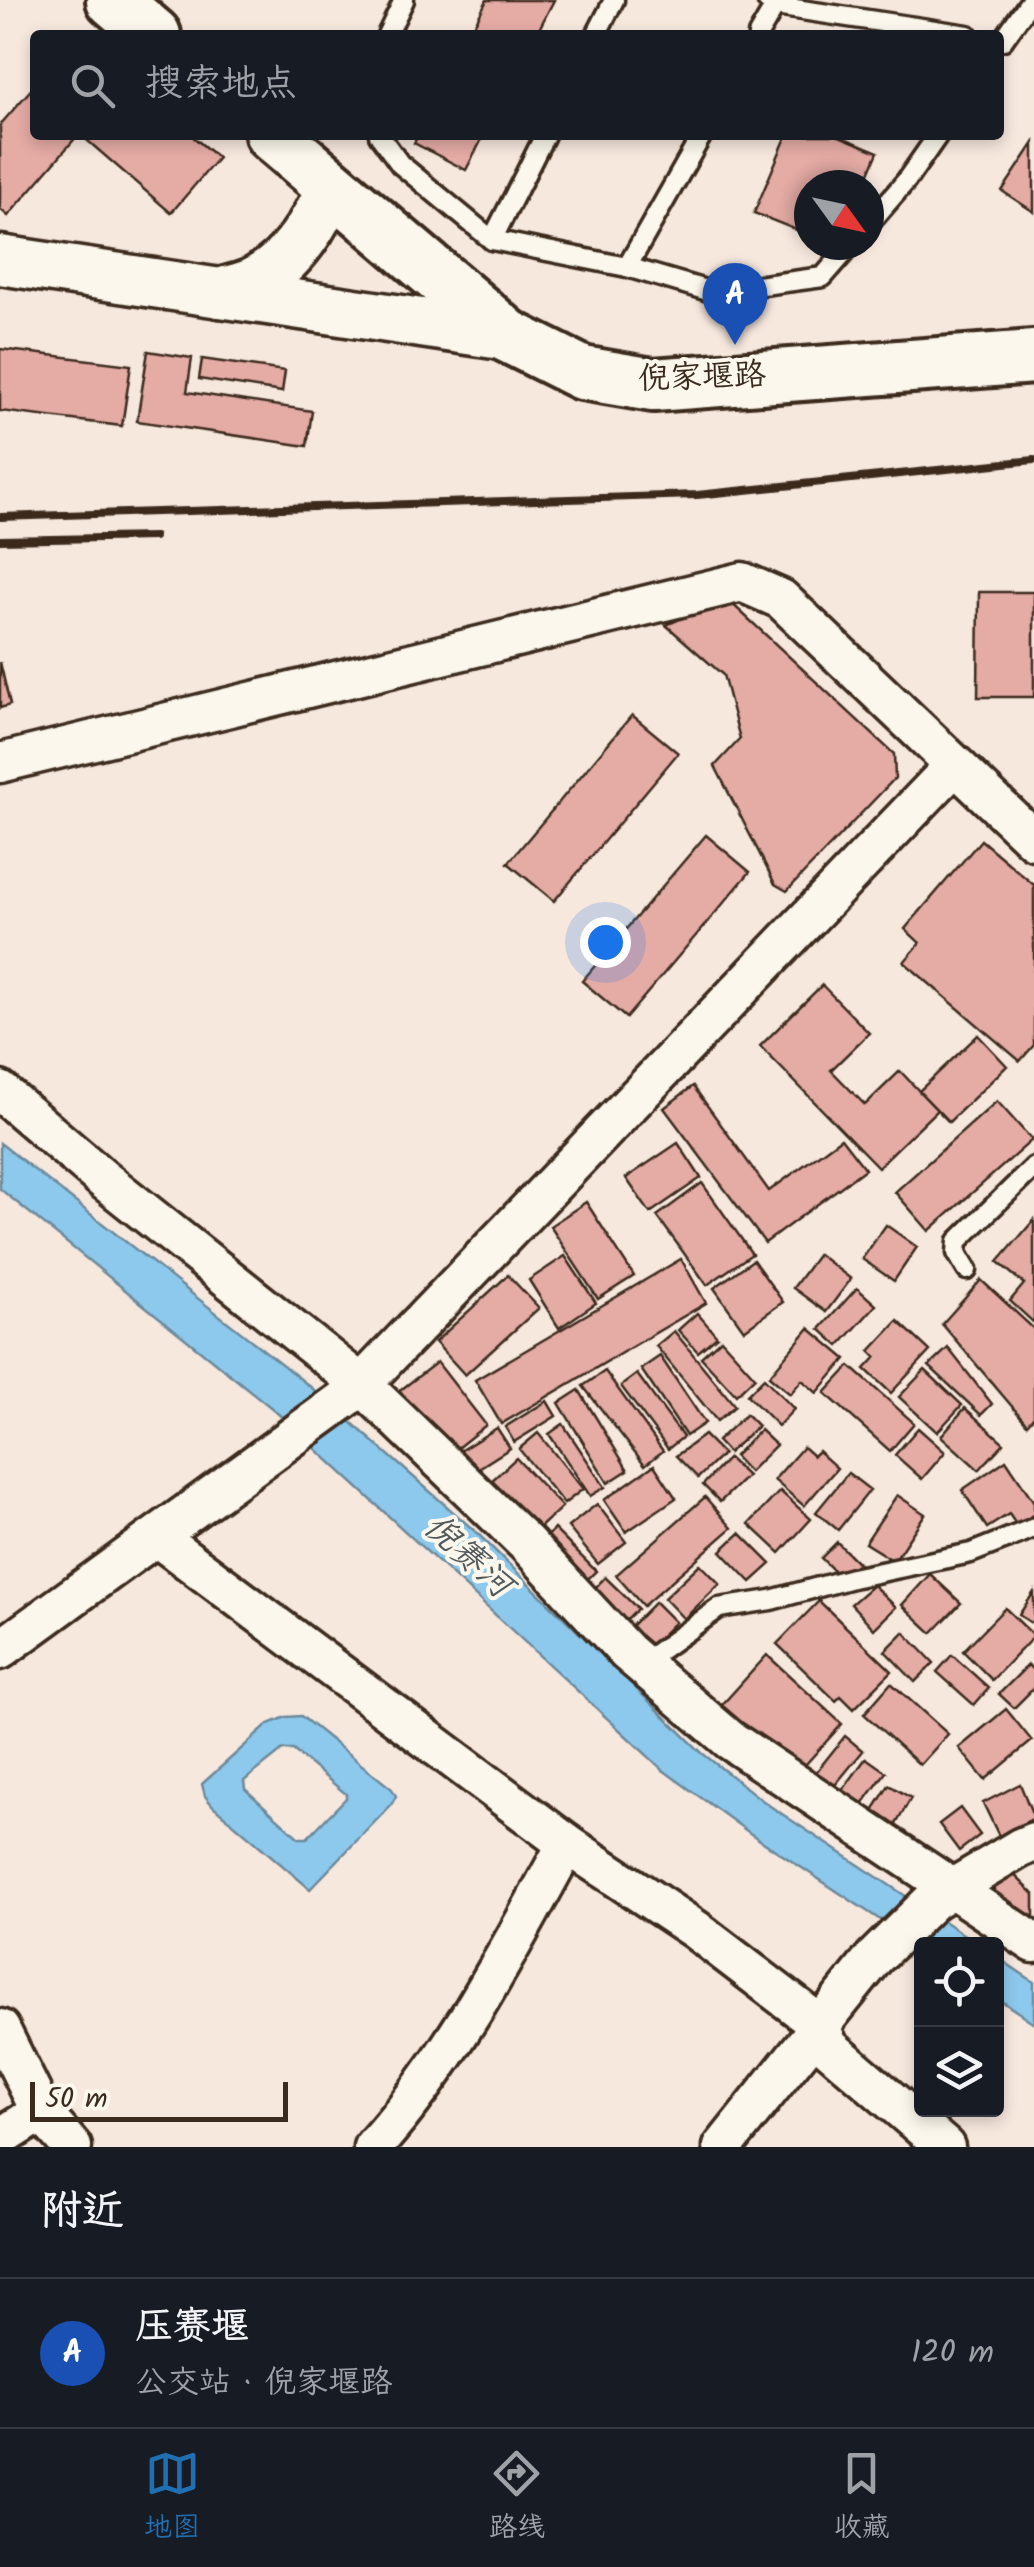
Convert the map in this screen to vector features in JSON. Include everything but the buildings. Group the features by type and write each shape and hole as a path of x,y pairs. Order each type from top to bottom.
{"main road":[{"path":"113,0 148,30"},
{"name":"倪家堰路","path":"278,140 508,336 582,374 654,385 1034,357"}],"street":[{"path":"220,293 258,280 294,250 317,220 332,186"},
{"path":"0,260 508,336"},
{"path":"0,763 742,582 781,599 1034,840"},
{"path":"0,1650 357,1388 954,766"},
{"path":"0,1091 357,1388 526,1543 641,1664 730,1740 942,1894 1034,1943"},
{"path":"156,1537 567,1844 696,1930 819,2024 829,2046 945,2147"},
{"path":"724,2147 875,1957 942,1894 1034,1842"},
{"path":"373,2147 459,2038 567,1844"},
{"path":"0,2029 41,2112 72,2147"},
{"path":"0,2138 41,2112"}],"lane":[{"path":"389,30 404,0"},
{"path":"599,30 614,0"},
{"path":"1004,37 1031,0"},
{"path":"760,30 771,3 937,30"},
{"path":"383,140 400,164 492,240 627,267 712,292 823,278 838,260"},
{"path":"492,240 542,140"},
{"path":"627,267 699,140"},
{"path":"884,207 935,140"},
{"path":"967,1270 957,1253 958,1242 1034,1167"},
{"path":"641,1664 720,1608 771,1600 971,1553 1034,1528"}],"water":[{"name":"倪赛河","path":"0,1143 317,1392 477,1533 702,1753 767,1804 967,1937 914,1937 914,1942 663,1770 274,1410 0,1189"},
{"path":"301,1716 396,1796 310,1889 213,1806 202,1784 269,1724","holes":["283,1750 293,1750 346,1794 307,1838 299,1838 245,1789 244,1781"]},
{"path":"1004,1962 1034,1982 1034,2023 1004,2003"}],"railway":[{"path":"0,517 697,495 1034,460"},
{"path":"0,540 154,537"}],"place":[{"name":"压赛堰","path":"735,345"}]}
